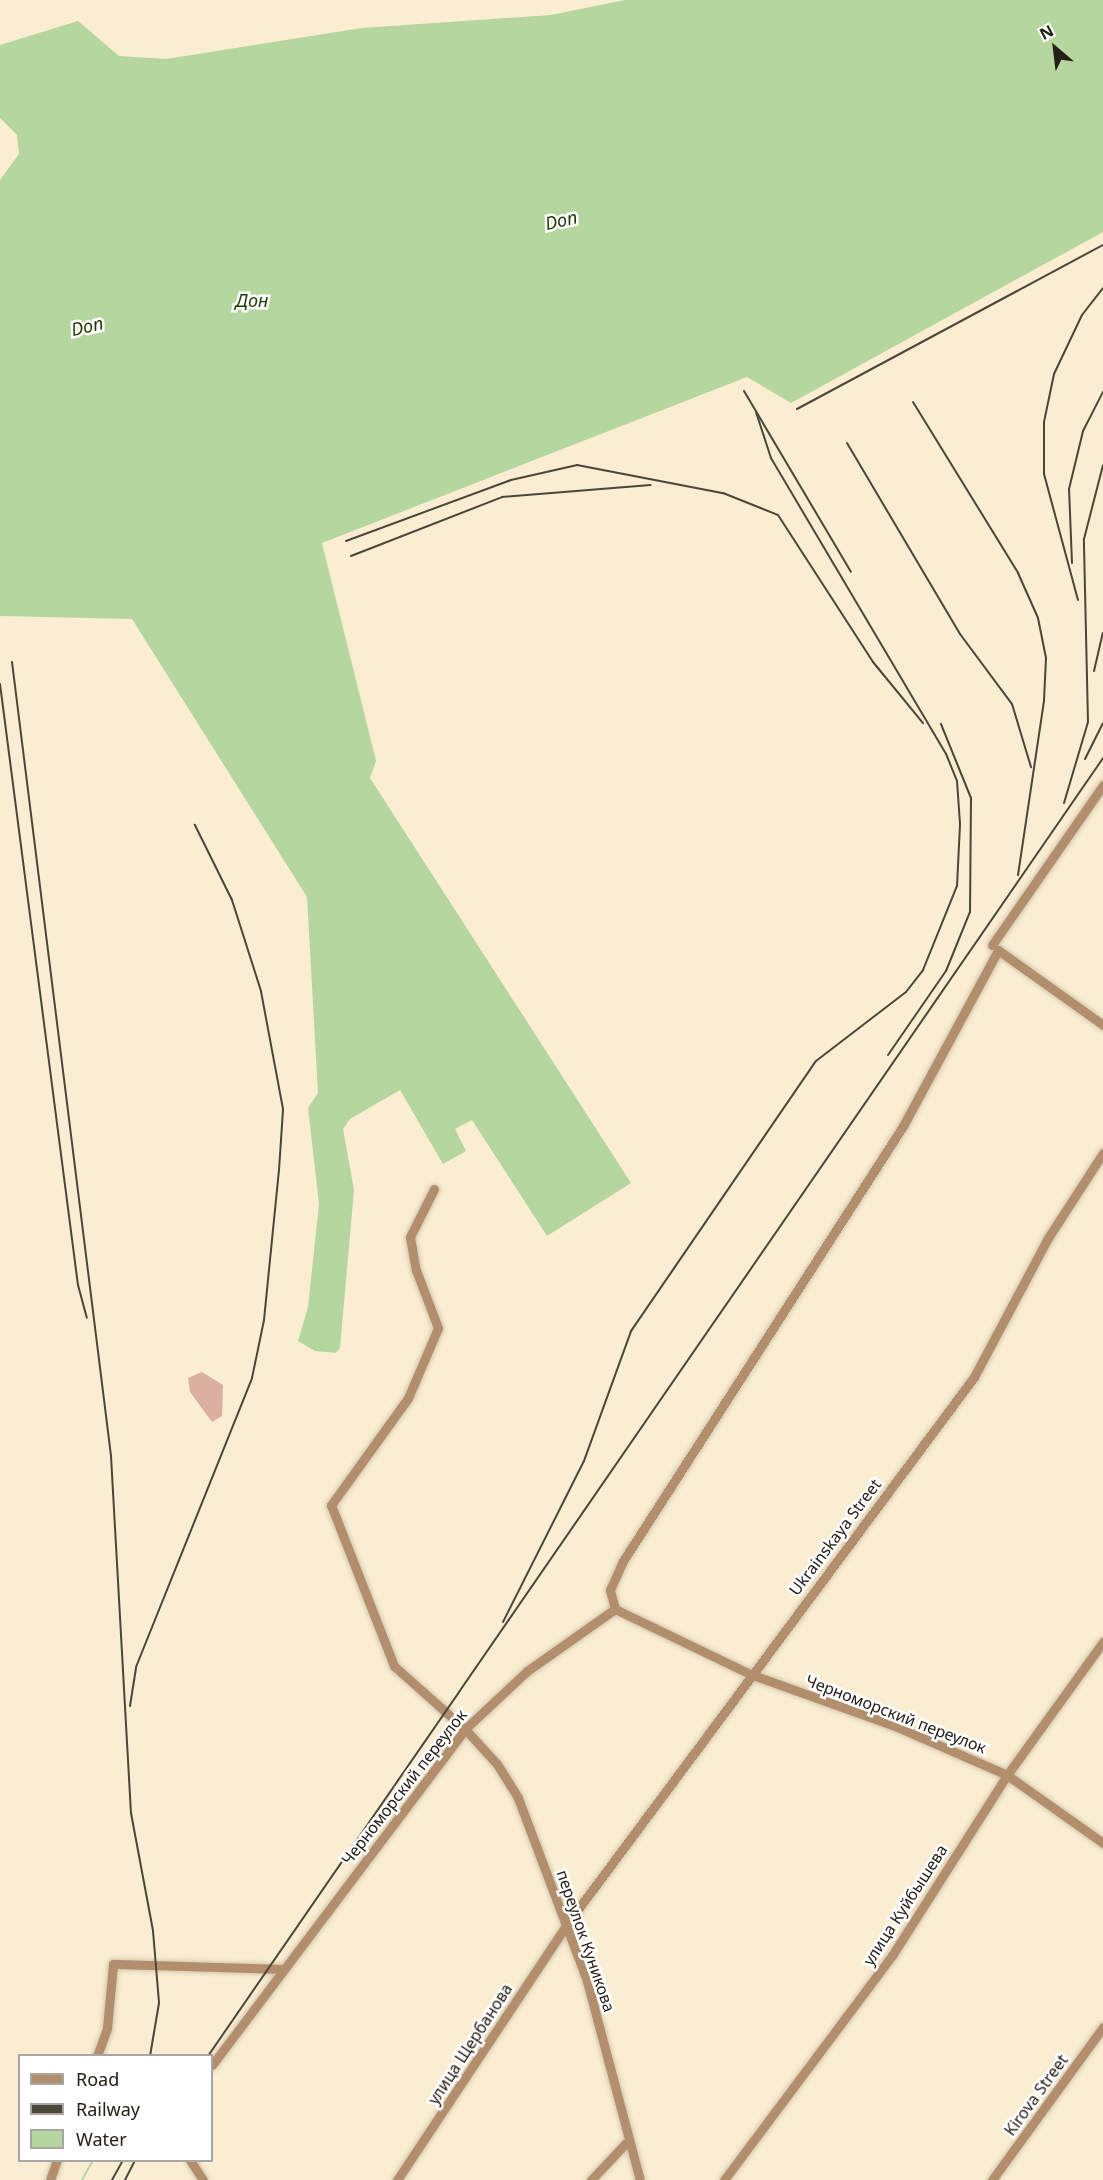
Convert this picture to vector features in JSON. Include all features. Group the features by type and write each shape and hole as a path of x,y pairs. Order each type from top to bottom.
{"street":[{"path":"615,1609 610,1590 623,1561 903,1126 995,948 1103,785"},
{"path":"995,948 1103,1025"},
{"name":"Ukrainskaya Street","path":"567,1924 750,1674 974,1377 1048,1238 1103,1153"},
{"name":"переулок Куникова","path":"434,1189 410,1237 416,1270 438,1328 408,1398 331,1505 394,1666 465,1729 497,1764 518,1798 567,1924 627,2143 640,2180"},
{"name":"Черноморский переулок","path":"213,2064 280,1969 465,1729 527,1671 615,1609 750,1674 895,1726 1007,1775 1103,1843"},
{"name":"улица Куйбышева","path":"725,2180 893,1954 1007,1775 1103,1642"},
{"name":"улица Щербанова","path":"397,2180 567,1924"},
{"path":"97,2054 107,2028 113,1964 280,1969"},
{"name":"Kirova Street","path":"993,2180 1103,2027"},
{"path":"591,2180 627,2143"},
{"path":"50,2180 56,2162"},
{"path":"191,2162 203,2180"}],"shaded area":[{"path":"202,1372 223,1385 222,1416 212,1422 190,1392 188,1378"}],"water":[{"name":"Дон","path":"625,0 1103,0 1103,232 791,403 747,377 322,543 376,761 370,778 631,1183 547,1236 472,1120 455,1129 466,1151 443,1164 400,1090 350,1119 343,1129 354,1190 340,1348 336,1353 315,1351 298,1341 308,1307 319,1204 308,1108 318,1093 307,897 132,619 0,616 0,180 19,154 17,135 0,118 0,45 78,21 119,56 166,59 362,28 551,15"}],"waterway":[{"path":"82,2180 92,2162"}],"railway":[{"path":"797,409 1103,245"},
{"path":"1078,600 1044,474 1044,422 1054,374 1082,315 1103,288"},
{"path":"744,391 851,572"},
{"path":"1072,563 1069,489 1083,431 1103,392"},
{"path":"913,402 1018,573 1038,618 1046,658 1044,701 1018,875"},
{"path":"503,1622 584,1461 631,1331 816,1061 906,992 923,970 957,886 960,824 957,781 946,754 771,458 756,412"},
{"path":"847,443 960,634 1012,704 1031,767"},
{"path":"346,541 511,480 577,465 723,493 778,515 873,662 923,723"},
{"path":"1064,803 1088,722 1084,539 1103,465"},
{"path":"351,556 502,497 651,485"},
{"path":"1094,671 1103,633"},
{"path":"12,662 111,1456 131,1813 153,1931 159,2003 150,2054"},
{"path":"0,684 78,1285 87,1318"},
{"path":"1085,759 1103,723"},
{"path":"888,1055 946,971 970,912 971,798 941,724"},
{"path":"209,2054 1103,758"},
{"path":"130,1706 136,1667 252,1378 264,1320 279,1170 283,1109 261,991 232,900 195,825"},
{"path":"112,2180 122,2162"},
{"path":"125,2180 134,2162"}],"water label":[{"name":"Don","path":"561,220"},
{"name":"Don","path":"87,326"}]}
